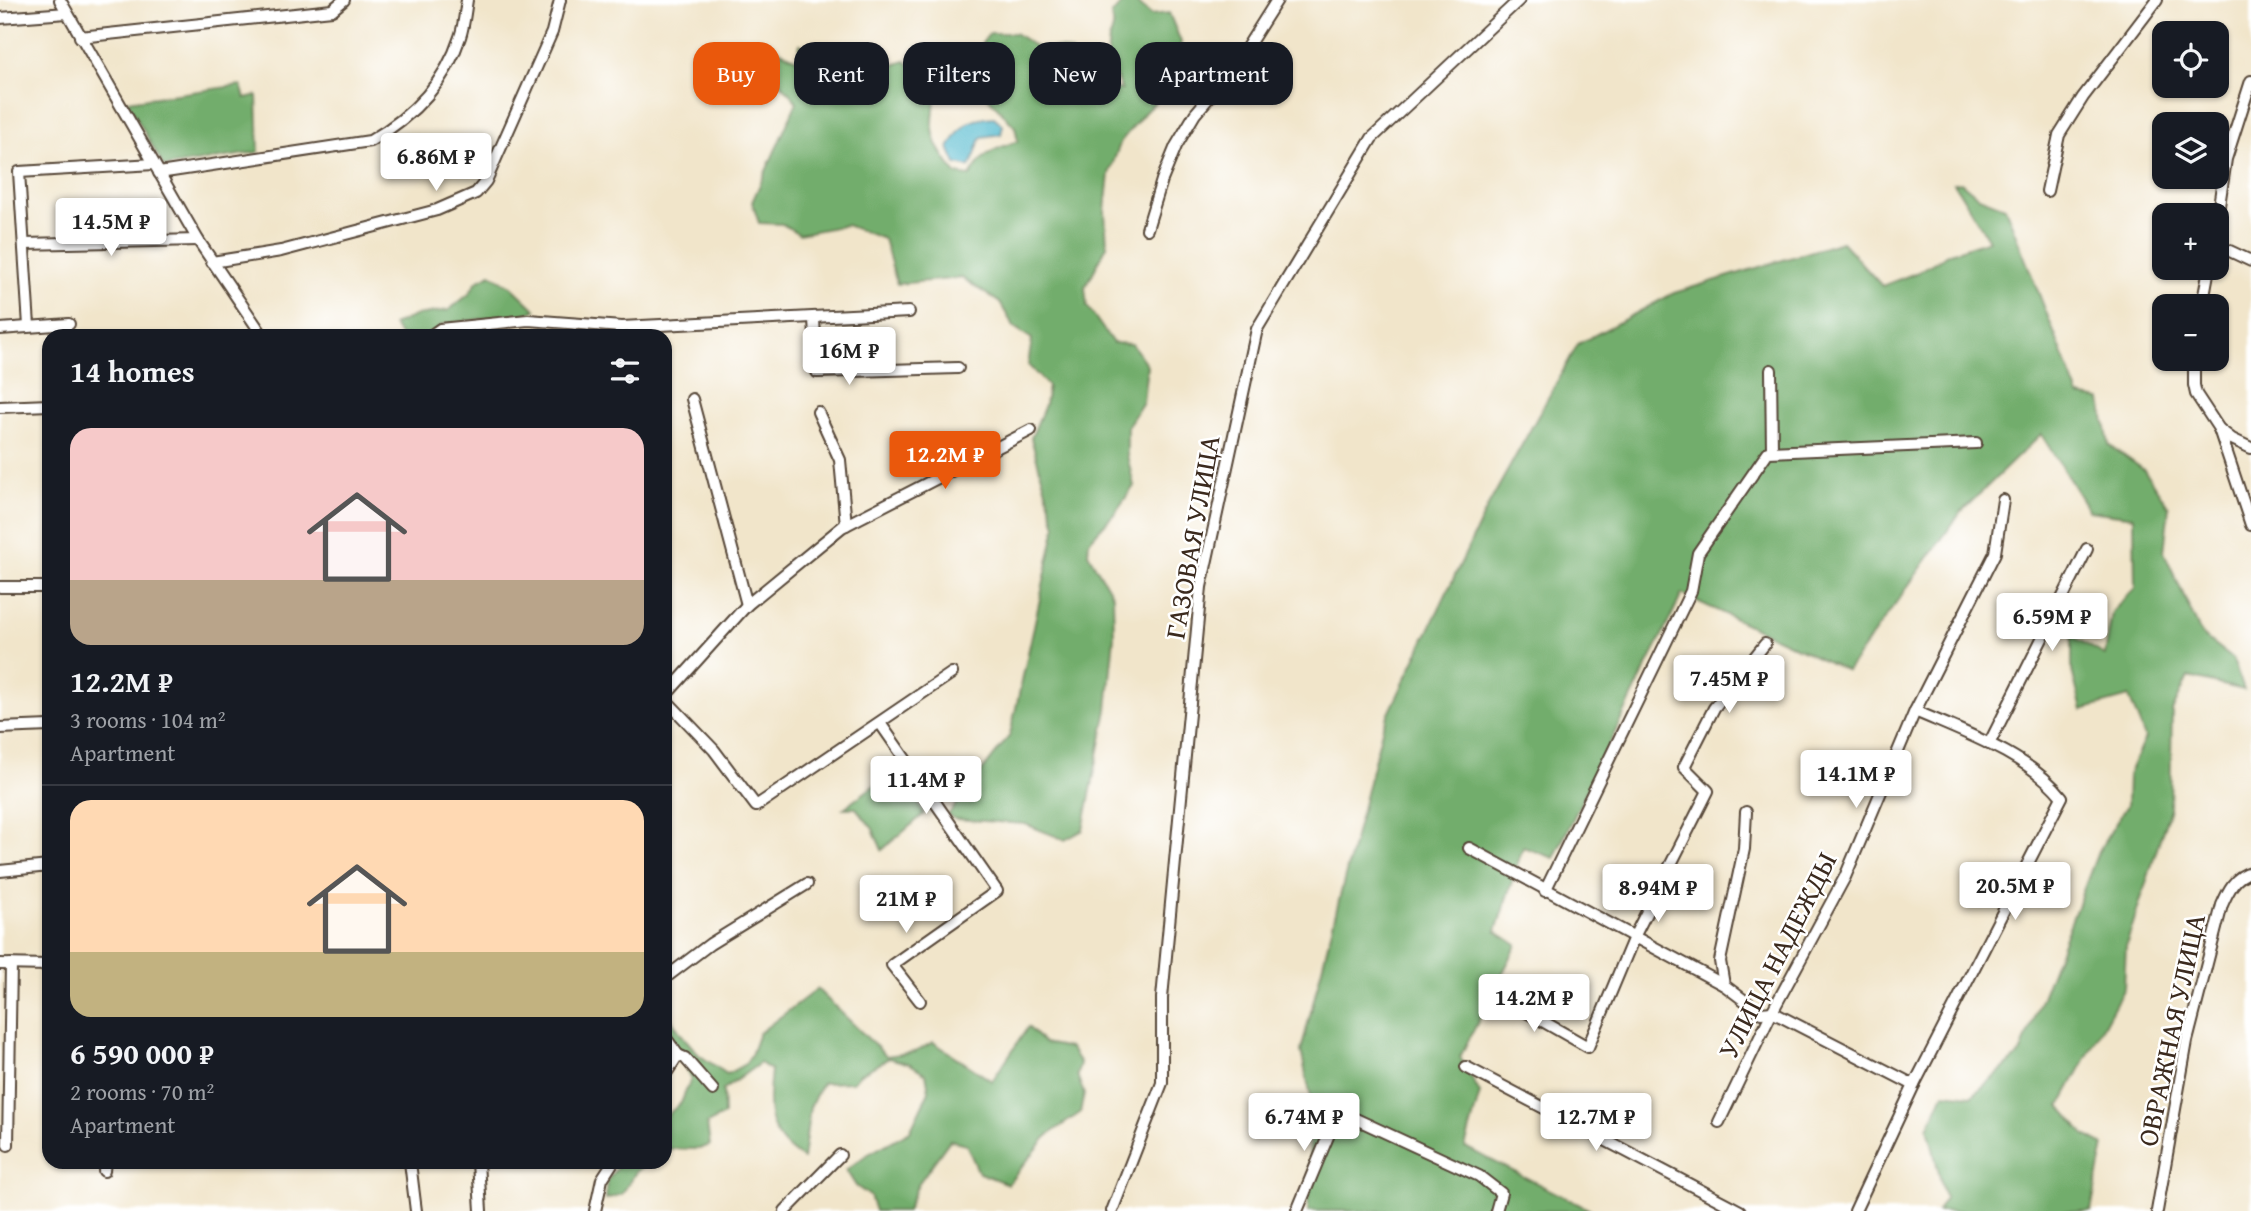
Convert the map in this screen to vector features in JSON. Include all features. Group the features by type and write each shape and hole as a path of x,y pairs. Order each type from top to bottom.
{"street":[{"path":"60,0 198,240 258,329"},
{"path":"80,37 332,10 344,0"},
{"path":"29,326 19,172 157,169 370,141 413,112 446,71 461,37 467,0"},
{"path":"212,262 281,251 359,231 437,210 476,193 486,181 552,32 560,0"},
{"path":"1147,229 1176,146 1195,114 1234,68 1277,0"},
{"name":"ГАЗОВАЯ УЛИЦА","path":"1112,1211 1162,1083 1161,998 1200,587 1257,329 1372,138 1519,0"},
{"path":"2047,191 2059,135 2083,97 2157,0"},
{"path":"0,18 67,13"},
{"path":"2219,203 2226,159 2251,81"},
{"path":"24,244 198,240"},
{"path":"2229,251 2251,261"},
{"path":"439,329 528,320 622,327 909,312"},
{"path":"814,319 817,372 958,368"},
{"path":"0,328 69,324"},
{"path":"1771,370 1772,451"},
{"path":"2194,371 2196,394 2219,429 2251,525"},
{"path":"692,399 747,605"},
{"path":"0,407 42,405"},
{"path":"818,412 840,460 846,525"},
{"path":"2219,429 2251,448"},
{"path":"672,689 747,605 846,525 1031,430"},
{"path":"1545,891 1691,591 1698,553 1768,452 1976,443"},
{"name":"УЛИЦА НАДЕЖДЫ","path":"1719,1122 1772,1012 1845,877 1915,711 1995,553 2003,500"},
{"path":"1989,744 2087,549"},
{"path":"0,587 42,587"},
{"path":"1492,996 1588,1047 1634,936 1708,791 1684,766 1714,708 1765,644"},
{"path":"672,705 714,750 756,806 952,673"},
{"path":"1855,1211 1914,1085 2062,797 2049,780 1989,744 1915,711"},
{"path":"880,723 998,891 892,965 919,1001"},
{"path":"0,728 42,726"},
{"path":"1724,985 1720,961 1744,849 1746,812"},
{"path":"1469,848 1724,985 1761,1013 1772,1012 1914,1085"},
{"path":"0,871 42,867"},
{"name":"ОВРАЖНАЯ УЛИЦА","path":"2157,1211 2187,1041 2221,905 2230,887 2244,874 2251,872"},
{"path":"672,973 710,944 807,884"},
{"path":"8,1145 6,964 42,965"},
{"path":"672,1047 713,1090"},
{"path":"672,1064 678,1055"},
{"path":"1466,1067 1740,1211"},
{"path":"1297,1211 1329,1134 1345,1114 1479,1176 1501,1192 1496,1211"},
{"path":"785,1211 840,1155"},
{"path":"412,1169 416,1211"},
{"path":"478,1169 481,1211"},
{"path":"595,1211 603,1179 609,1169"}],"green space":[{"path":"1125,0 1134,0 1151,15 1169,13 1181,42 1135,42 1135,105 1152,105 1121,141 1109,174 1105,211 1107,246 1085,288 1087,306 1113,343 1132,344 1147,365 1143,402 1127,427 1127,455 1134,486 1114,514 1089,541 1088,553 1113,596 1114,637 1107,710 1083,830 1065,840 1025,824 955,819 948,815 1010,735 1056,526 1031,438 1045,405 1048,386 1028,365 1032,339 1014,327 1000,303 962,278 897,284 884,239 846,225 799,234 782,224 759,223 752,202 796,105 889,105 889,67 903,62 903,105 934,105 933,131 937,144 956,174 970,176 990,153 1018,141 1015,127 995,105 1015,105 1015,42 983,42 990,33 1015,33 1029,43 1029,105 1121,105 1121,42 1109,42 1113,28 1111,15"},
{"path":"780,51 794,58 794,99 780,82"},
{"path":"241,85 245,98 257,95 259,152 164,167 127,101"},
{"path":"1961,182 1979,197 2005,207 2079,396 2101,400 2109,445 2144,470 2169,507 2164,552 2201,634 2233,659 2244,690 2188,677 2172,711 2170,808 2126,946 2124,988 2060,1106 2085,1135 2104,1145 2091,1211 1937,1211 1945,1198 1928,1128 1944,1093 1972,1096 2020,1054 2098,852 2127,805 2128,775 2145,738 2129,697 2082,710 2072,671 2072,636 2105,655 2112,612 2135,588 2134,517 2089,511 2041,434 1961,512 1847,671 1682,594 1554,858 1523,847 1496,931 1517,945 1460,1057 1480,1093 1465,1147 1592,1211 1308,1211 1311,1098 1301,1051 1383,726 1489,504 1578,344 1674,293 1842,242 1882,286 1918,272 1950,253 1989,240 1954,183"},
{"path":"491,274 512,287 536,310 508,322 490,318 443,324 438,329 396,329 393,325 417,315 449,310 469,294 477,281"},
{"path":"899,767 924,814 882,850 873,829 856,808 844,808"},
{"path":"817,989 886,1056 915,1052 933,1042 992,1081 1028,1027 1044,1043 1070,1048 1080,1063 1077,1075 1084,1094 1080,1113 1048,1135 1008,1184 979,1173 966,1144 950,1140 918,1184 907,1211 875,1211 870,1196 856,1186 846,1170 910,1131 929,1091 926,1074 910,1064 889,1058 860,1074 853,1082 822,1083 810,1107 803,1159 781,1141 775,1131 769,1109 771,1070 760,1063 723,1090 724,1115 707,1124 710,1145 699,1149 672,1149 672,1111 681,1103 691,1079 672,1039 672,1020 699,1055 727,1074 745,1064 759,1033"},
{"path":"616,1169 640,1169 622,1194 606,1199 607,1181"}],"water":[{"path":"994,117 1003,125 1001,134 982,137 969,167 956,164 949,148 962,128 971,121"}]}
